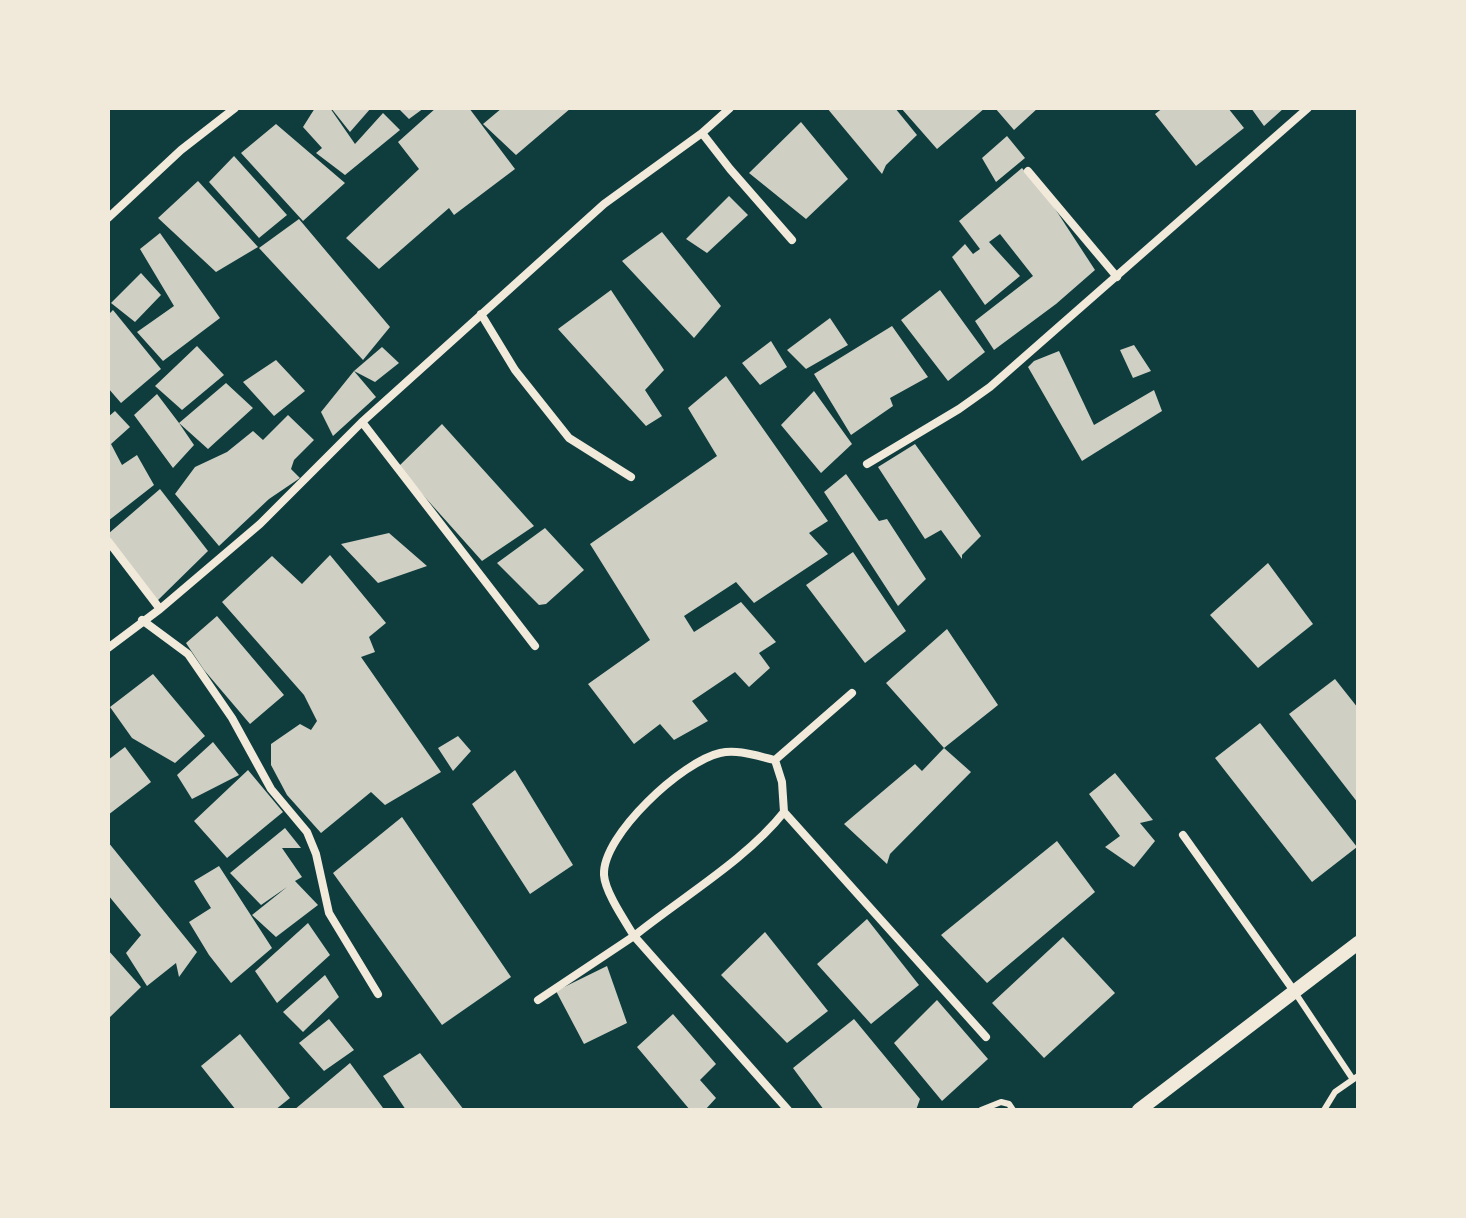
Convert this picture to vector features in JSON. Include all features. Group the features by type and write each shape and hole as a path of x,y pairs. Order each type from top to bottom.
{"street":[{"path":"108,218 181,150 235,108"},
{"path":"108,648 160,609 260,524 362,422 604,204 702,133 730,108"},
{"path":"867,464 990,387 1308,108"},
{"path":"702,133 792,240"},
{"path":"1028,171 1117,277"},
{"path":"481,314 515,370 569,438 631,477"},
{"path":"362,422 535,646"},
{"path":"108,541 160,609"},
{"path":"142,620 188,654 232,718 271,789 307,832 316,854 329,913 378,994"},
{"path":"775,760 852,693"},
{"path":"775,760 741,752 723,752 707,757 669,783 636,815 612,848 604,873 606,883 634,936 788,1110"},
{"path":"775,760 782,782 784,812 986,1037"},
{"path":"538,1000 634,936 754,844 784,812"},
{"path":"1183,835 1294,991"},
{"path":"1139,1110 1358,943"}],"lane":[{"path":"1294,991 1355,1077 1335,1092 1324,1110"},
{"path":"981,1110 1001,1102 1009,1104 1013,1110"}],"building":[{"path":"315,108 330,108 355,144 383,113 400,130 345,175 316,153 322,148 303,127"},
{"path":"331,108 371,108 350,132"},
{"path":"398,108 424,108 409,119"},
{"path":"436,108 469,108 515,169 454,215 449,208 379,269 346,238 419,169 398,142"},
{"path":"502,108 571,108 516,155 483,124"},
{"path":"827,108 895,108 917,135 886,165 882,174"},
{"path":"901,108 985,108 937,149"},
{"path":"995,108 1038,108 1014,130"},
{"path":"1163,108 1228,108 1244,128 1196,166 1155,114"},
{"path":"1251,108 1284,108 1264,126"},
{"path":"801,122 848,179 806,219 749,173"},
{"path":"276,124 345,183 303,221 241,153"},
{"path":"1007,136 1025,158 996,182 982,158"},
{"path":"234,156 287,215 259,238 209,182"},
{"path":"1022,168 1048,198 1095,270 1056,304 994,350 975,321 1033,276 1000,234 989,242 1020,276 985,305 952,257 965,244 973,254 980,249 959,221"},
{"path":"198,181 258,247 216,272 158,218"},
{"path":"729,196 748,215 707,253 686,239"},
{"path":"299,219 390,327 363,360 259,248"},
{"path":"662,232 721,306 694,338 622,261"},
{"path":"160,233 220,318 163,361 137,332 174,306 140,249"},
{"path":"141,273 161,295 135,322 111,303"},
{"path":"611,290 664,370 645,390 662,416 646,426 558,329"},
{"path":"940,290 985,352 948,381 901,320"},
{"path":"113,310 161,369 121,403 108,388 108,315"},
{"path":"830,318 848,345 806,369 787,350"},
{"path":"892,326 928,377 890,398 893,406 851,435 814,374"},
{"path":"771,341 787,367 760,385 742,363"},
{"path":"1134,345 1151,371 1133,378 1120,350"},
{"path":"197,346 224,375 182,410 155,386"},
{"path":"382,347 399,363 375,382 354,371"},
{"path":"1059,351 1094,425 1154,390 1162,411 1082,461 1028,367 1034,361"},
{"path":"276,360 305,391 274,416 243,382"},
{"path":"354,371 376,397 333,436 321,412"},
{"path":"726,376 828,521 809,533 828,554 754,603 736,582 684,616 694,632 741,602 776,642 759,653 770,668 749,687 735,672 692,701 708,721 674,740 660,724 634,744 588,684 650,640 590,544 717,456 688,408"},
{"path":"226,383 253,408 208,449 179,423"},
{"path":"814,391 852,444 821,473 781,425"},
{"path":"157,394 194,445 173,468 134,415"},
{"path":"115,411 130,427 111,444 122,465 137,455 154,485 108,521 108,417"},
{"path":"288,415 314,440 294,460 291,469 300,478 269,499 219,546 175,494 195,467 227,452 253,431 263,440"},
{"path":"442,424 534,526 482,561 398,467"},
{"path":"915,444 981,536 962,555 962,559 941,530 925,539 878,467"},
{"path":"846,474 879,521 887,519 926,579 898,606 824,492"},
{"path":"160,489 208,551 156,602 108,540 108,534"},
{"path":"545,528 584,570 546,604 539,605 497,563"},
{"path":"389,533 427,566 378,583 341,544"},
{"path":"853,552 906,631 865,663 806,585"},
{"path":"330,555 386,623 369,637 375,652 361,657 441,772 385,805 371,792 321,833 287,795 271,765 271,744 300,724 311,730 317,721 304,695 222,602 272,556 302,584"},
{"path":"1268,563 1313,624 1258,668 1210,615"},
{"path":"217,616 284,695 250,724 204,670 186,643"},
{"path":"947,629 998,705 944,748 886,683"},
{"path":"153,674 205,736 175,763 132,738 110,707"},
{"path":"1335,679 1358,708 1358,803 1289,714"},
{"path":"1260,723 1357,847 1312,882 1215,758"},
{"path":"458,736 471,751 453,771 438,748"},
{"path":"213,742 239,775 192,799 177,775"},
{"path":"125,747 151,782 108,815 108,760"},
{"path":"944,748 971,772 890,854 887,864 844,824 915,764 922,771"},
{"path":"248,770 283,812 227,858 194,821"},
{"path":"515,770 573,865 530,894 472,804"},
{"path":"1115,773 1153,820 1140,823 1155,841 1134,867 1105,847 1120,836 1089,794"},
{"path":"402,817 511,977 442,1025 333,873"},
{"path":"285,828 301,848 282,848 302,877 295,881 318,905 276,937 252,915 287,887 261,905 230,873"},
{"path":"1057,841 1095,892 987,983 941,935"},
{"path":"108,842 197,952 179,977 176,963 147,986 126,953 141,935 108,895"},
{"path":"219,866 272,948 231,983 189,922 211,908 194,881"},
{"path":"867,919 919,985 871,1024 817,964"},
{"path":"308,923 330,955 277,1003 255,971"},
{"path":"765,932 828,1011 787,1043 721,975"},
{"path":"1063,937 1115,993 1044,1058 992,1003"},
{"path":"108,950 141,987 108,1019"},
{"path":"607,966 627,1023 584,1044 556,991"},
{"path":"325,975 339,997 303,1032 283,1012"},
{"path":"937,1000 988,1059 942,1101 894,1043"},
{"path":"673,1014 716,1064 700,1080 716,1098 705,1110 690,1110 637,1047"},
{"path":"329,1019 354,1050 324,1071 299,1043"},
{"path":"854,1019 920,1099 916,1110 824,1110 793,1068"},
{"path":"240,1034 290,1098 275,1110 236,1110 201,1066"},
{"path":"420,1053 464,1110 406,1110 383,1076"},
{"path":"350,1063 383,1108 294,1110"}]}
